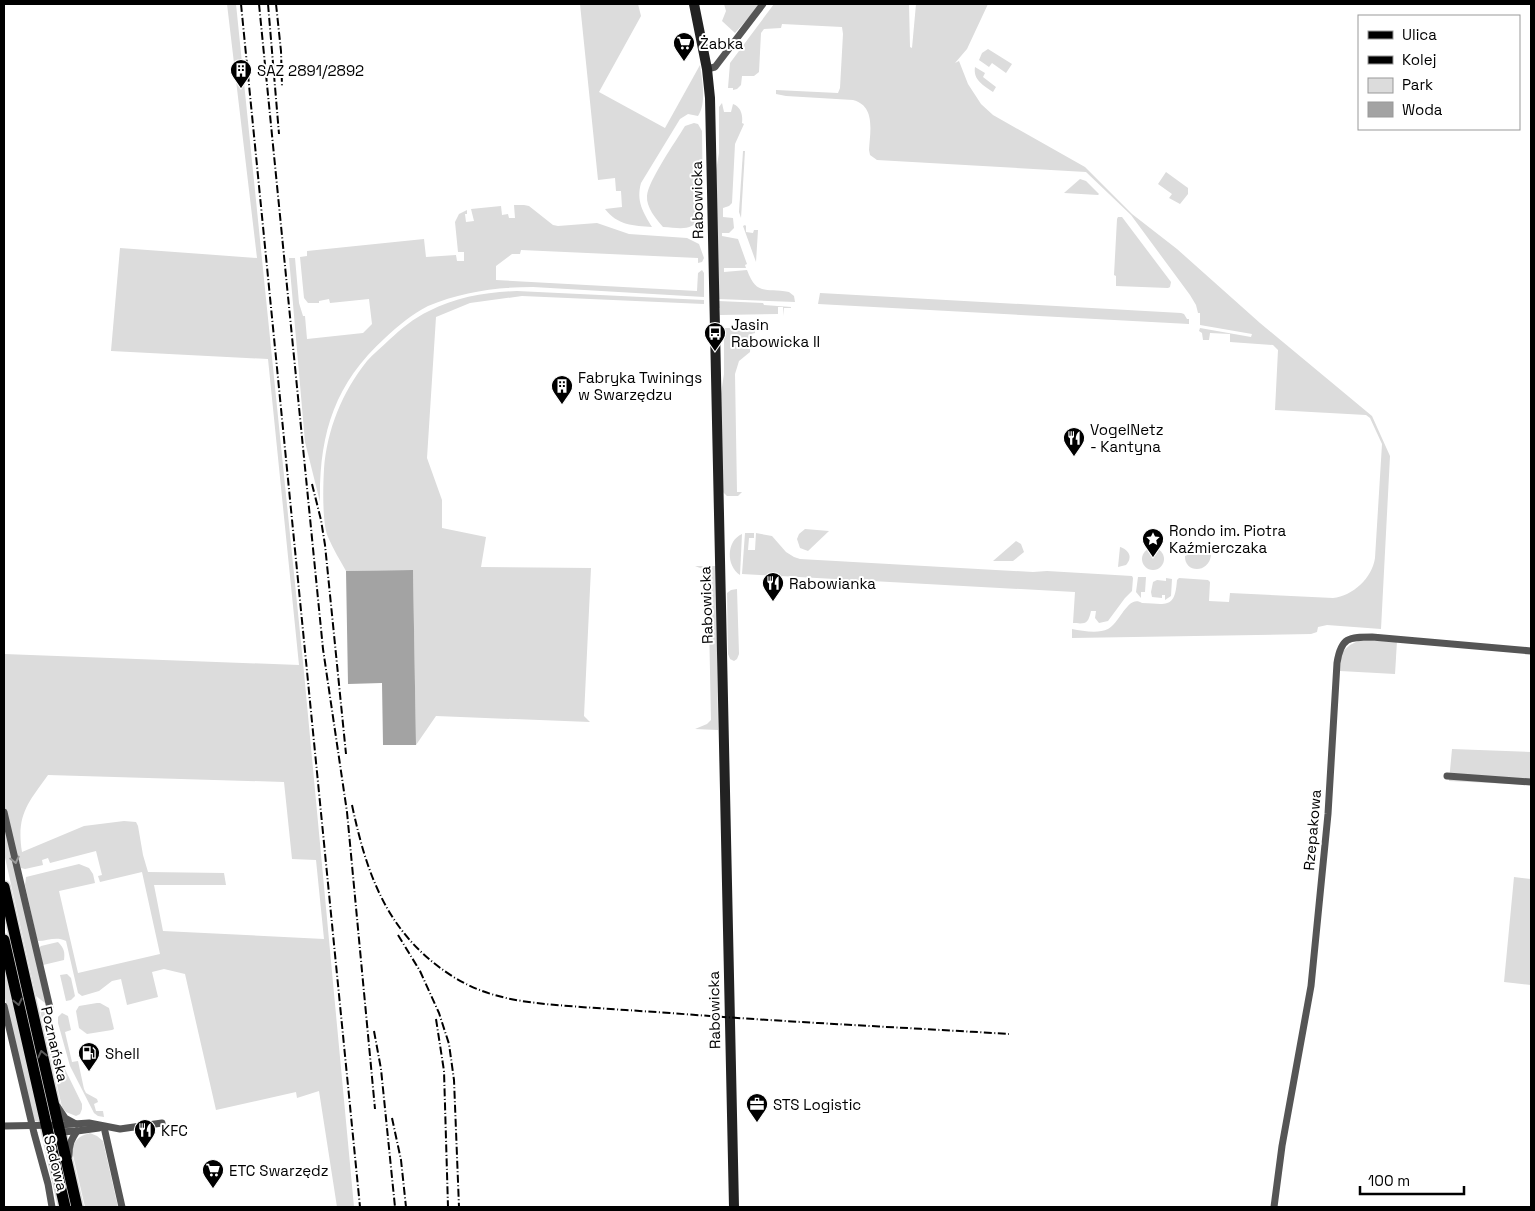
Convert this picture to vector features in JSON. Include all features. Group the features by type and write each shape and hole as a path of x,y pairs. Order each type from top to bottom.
{"main road":[{"name":"Poznańska","path":"4,887 77,1207"},
{"name":"Poznańska","path":"4,940 65,1207"}],"street":[{"name":"Rabowicka","path":"694,4 707,69 710,98 734,1207"},
{"path":"707,69 715,67 763,4"},
{"name":"Rzepakowa","path":"1274,1207 1282,1146 1311,986 1328,814 1339,650 1352,637 1372,637 1531,651"},
{"path":"1448,776 1531,782"},
{"path":"4,812 50,1008"},
{"name":"Sadowa","path":"4,1006 52,1207"},
{"path":"52,1095 62,1115 77,1128"},
{"path":"4,1126 46,1126 60,1129 77,1128 89,1123 120,1129 162,1123"},
{"path":"104,1127 122,1207"},
{"path":"71,1178 69,1145 77,1128"}],"green space":[{"path":"227,4 236,4 303,662 354,1207 337,1207 319,1091 297,1098 296,1092 216,1110 185,974 164,969 152,972 158,997 127,1005 121,979 112,981 99,991 82,996 78,993 66,941 55,939 38,941 37,939 25,885 26,877 79,864 89,868 93,874 95,883 59,891 78,973 160,954 142,872 100,882 98,876 102,875 96,851 50,863 48,858 42,860 43,865 25,869 21,868 4,812 4,654 299,665 268,359 111,351 120,248 257,258","holes":["48,775 284,782 292,859 316,860 324,939 163,931 154,885 226,885 224,873 148,872 136,822 124,821 84,826 22,852 21,828 25,810"]},
{"path":"580,4 638,4 641,16 599,92 665,128 700,65 703,91 701,111 698,116 688,114 680,119 641,183 640,201 652,227 626,224 615,218 605,209 622,207 621,191 616,191 615,178 598,180"},
{"path":"724,4 771,4 758,7 735,33 722,21 726,11"},
{"path":"774,4 909,4 910,47 912,48 916,4 988,4 967,49 955,63 959,61 968,84 981,104 993,115 1085,167 1132,214 1177,249 1260,323 1372,416 1390,456 1381,629 1327,625 1318,627 1317,632 1311,634 1072,638 1072,629 1095,632 1108,629 1132,602 1168,603 1174,596 1179,578 1208,580 1210,582 1209,601 1229,602 1230,593 1333,598 1348,594 1354,590 1366,579 1375,558 1382,444 1370,418 1366,415 1275,410 1278,350 1273,345 1230,342 1230,334 1210,333 1209,340 1203,340 1202,333 1199,331 1200,328 1251,337 1252,334 1200,325 1200,313 1198,313 1190,295 1131,215 1086,172 877,160 870,155 870,120 865,108 860,103 853,100 776,94 776,90 838,93 840,88 842,27 782,24 781,28 764,29 761,33 759,72 754,76 742,76 741,85 737,89 728,88 730,63"},
{"path":"988,49 1012,64 1006,73 992,63 989,67 979,60 982,53"},
{"path":"975,67 985,73 983,77 996,87 993,92 977,79"},
{"path":"722,103 724,112 731,112 733,104 738,107 742,114 742,123 744,124 735,144 732,203 723,208 723,217 733,218 734,228 729,233 722,233 722,236 738,239 747,264 745,265 746,268 724,268 724,272 747,270 759,288 789,292 794,296 795,302 718,299 716,171 719,153 719,107"},
{"path":"694,123 698,124 702,131 703,216 690,227 663,227 648,204 647,196 649,189 657,171 685,126"},
{"path":"743,151 745,151 741,218 739,212"},
{"path":"1166,172 1188,188 1188,194 1180,204 1169,198 1172,194 1158,184"},
{"path":"1080,179 1086,181 1099,194 1064,193"},
{"path":"514,205 529,206 553,225 558,226 597,223 629,234 687,238 699,244 704,258 702,262 698,263 698,258 521,250 520,254 512,254 496,266 496,280 697,291 698,273 702,270 704,273 704,297 520,287 466,294 428,306 416,313 385,338 353,374 342,392 333,412 327,433 320,478 320,502 305,442 289,258 295,258 299,303 303,316 305,316 307,339 363,333 372,324 369,299 330,303 329,299 319,301 319,303 308,303 304,298 300,257 307,256 307,251 424,239 426,257 456,255 457,261 464,261 464,252 458,252 455,222 459,214 467,210 467,214 465,214 466,222 474,221 471,209 501,206 502,215 508,214 509,218 515,218"},
{"path":"1118,217 1122,217 1171,282 1170,287 1116,286 1116,276 1114,275"},
{"path":"745,225 746,232 753,233 754,230 758,230 756,262 743,226"},
{"path":"517,291 704,300 704,304 522,296 470,303 436,317 427,458 442,500 442,528 486,537 481,567 591,568 584,716 590,722 436,716 416,745 413,570 346,571 326,531 323,504 328,440 337,412 358,373 372,356 413,320 450,302 483,294"},
{"path":"820,293 1181,313 1189,319 1189,324 818,304"},
{"path":"718,301 763,303 764,305 791,307 791,308 784,308 784,316 783,307 778,307 778,314 720,315"},
{"path":"724,328 751,328 755,330 755,333 751,334 750,352 739,361 735,374 737,492 742,492 738,496 727,496 722,491 720,400 724,374"},
{"path":"805,529 829,531 808,551 800,548 797,539 799,534"},
{"path":"745,533 754,533 754,538 749,538 748,550 755,550 756,533 772,536 786,552 800,559 1132,576 1132,591 1108,621 1099,623 1095,618 1096,611 1091,611 1086,622 1073,623 1075,592 742,574"},
{"path":"742,534 740,575 732,566 730,554 733,542"},
{"path":"1016,541 1021,544 1024,552 1013,561 993,561"},
{"path":"1120,547 1128,552 1130,557 1126,565 1118,567"},
{"path":"1153,548 1161,551 1164,559 1161,567 1153,570 1145,567 1142,559 1145,551"},
{"path":"1190,554 1211,555 1206,566 1197,569 1188,566 1186,562 1185,556"},
{"path":"695,566 716,566 718,730 695,729 707,724 711,720 708,575 705,570"},
{"path":"1138,577 1146,577 1145,592 1141,592 1141,598 1136,592"},
{"path":"1166,578 1172,579 1171,596 1165,600 1165,595 1162,595 1162,598 1152,597 1153,582 1157,580 1166,581"},
{"path":"737,589 739,654 734,661 730,659 728,654 727,593"},
{"path":"1358,641 1397,641 1395,674 1340,671 1341,653"},
{"path":"1452,749 1531,752 1531,785 1449,781"},
{"path":"4,823 45,1003 36,996 4,853"},
{"path":"1514,877 1531,879 1531,985 1504,982"},
{"path":"58,942 64,950 64,960 43,965 39,948"},
{"path":"4,959 40,1121 33,1121 4,994"},
{"path":"67,974 71,978 75,996 71,1000 66,1001 60,975"},
{"path":"97,1003 109,1008 114,1029 87,1034 79,1028 76,1011 79,1006"},
{"path":"40,1010 47,1012 59,1057 82,1104 80,1114 76,1116 66,1112 62,1107"},
{"path":"62,1013 68,1016 71,1030 65,1032 72,1062 78,1061 84,1089 86,1093 97,1099 98,1102 94,1104 96,1111 103,1111 104,1117 94,1113 70,1066 58,1023 58,1017"},
{"path":"90,1133 103,1141 118,1207 85,1207 72,1151 78,1139"}],"water":[{"path":"413,570 416,745 383,745 382,683 348,684 346,571"}],"railway":[{"path":"241,4 360,1207"},
{"path":"259,4 323,649 347,812 375,1109"},
{"path":"268,4 279,134"},
{"path":"276,4 281,51 282,86"},
{"path":"312,484 325,545 346,754"},
{"path":"352,805 373,879 396,923 411,942 430,960 467,985 483,991 515,1000 581,1007 1009,1034"},
{"path":"398,935 420,971 439,1013 449,1044 454,1080 459,1207"},
{"path":"436,1019 444,1071 448,1207"},
{"path":"374,1031 381,1069 395,1207"},
{"path":"392,1118 401,1160 406,1207"}],"place":[{"name":"Żabka","path":"684,62"},
{"name":"SAZ 2891/2892","path":"241,89"},
{"name":"Jasin Rabowicka II","path":"715,352"},
{"name":"Fabryka Twinings w Swarzędzu","path":"562,405"},
{"name":"VogelNetz - Kantyna","path":"1074,457"},
{"name":"Rondo im. Piotra Kaźmierczaka","path":"1153,558"},
{"name":"Rabowianka","path":"773,602"},
{"name":"Shell","path":"89,1072"},
{"name":"STS Logistic","path":"757,1123"},
{"name":"KFC","path":"145,1149"},
{"name":"ETC Swarzędz","path":"213,1189"}]}
